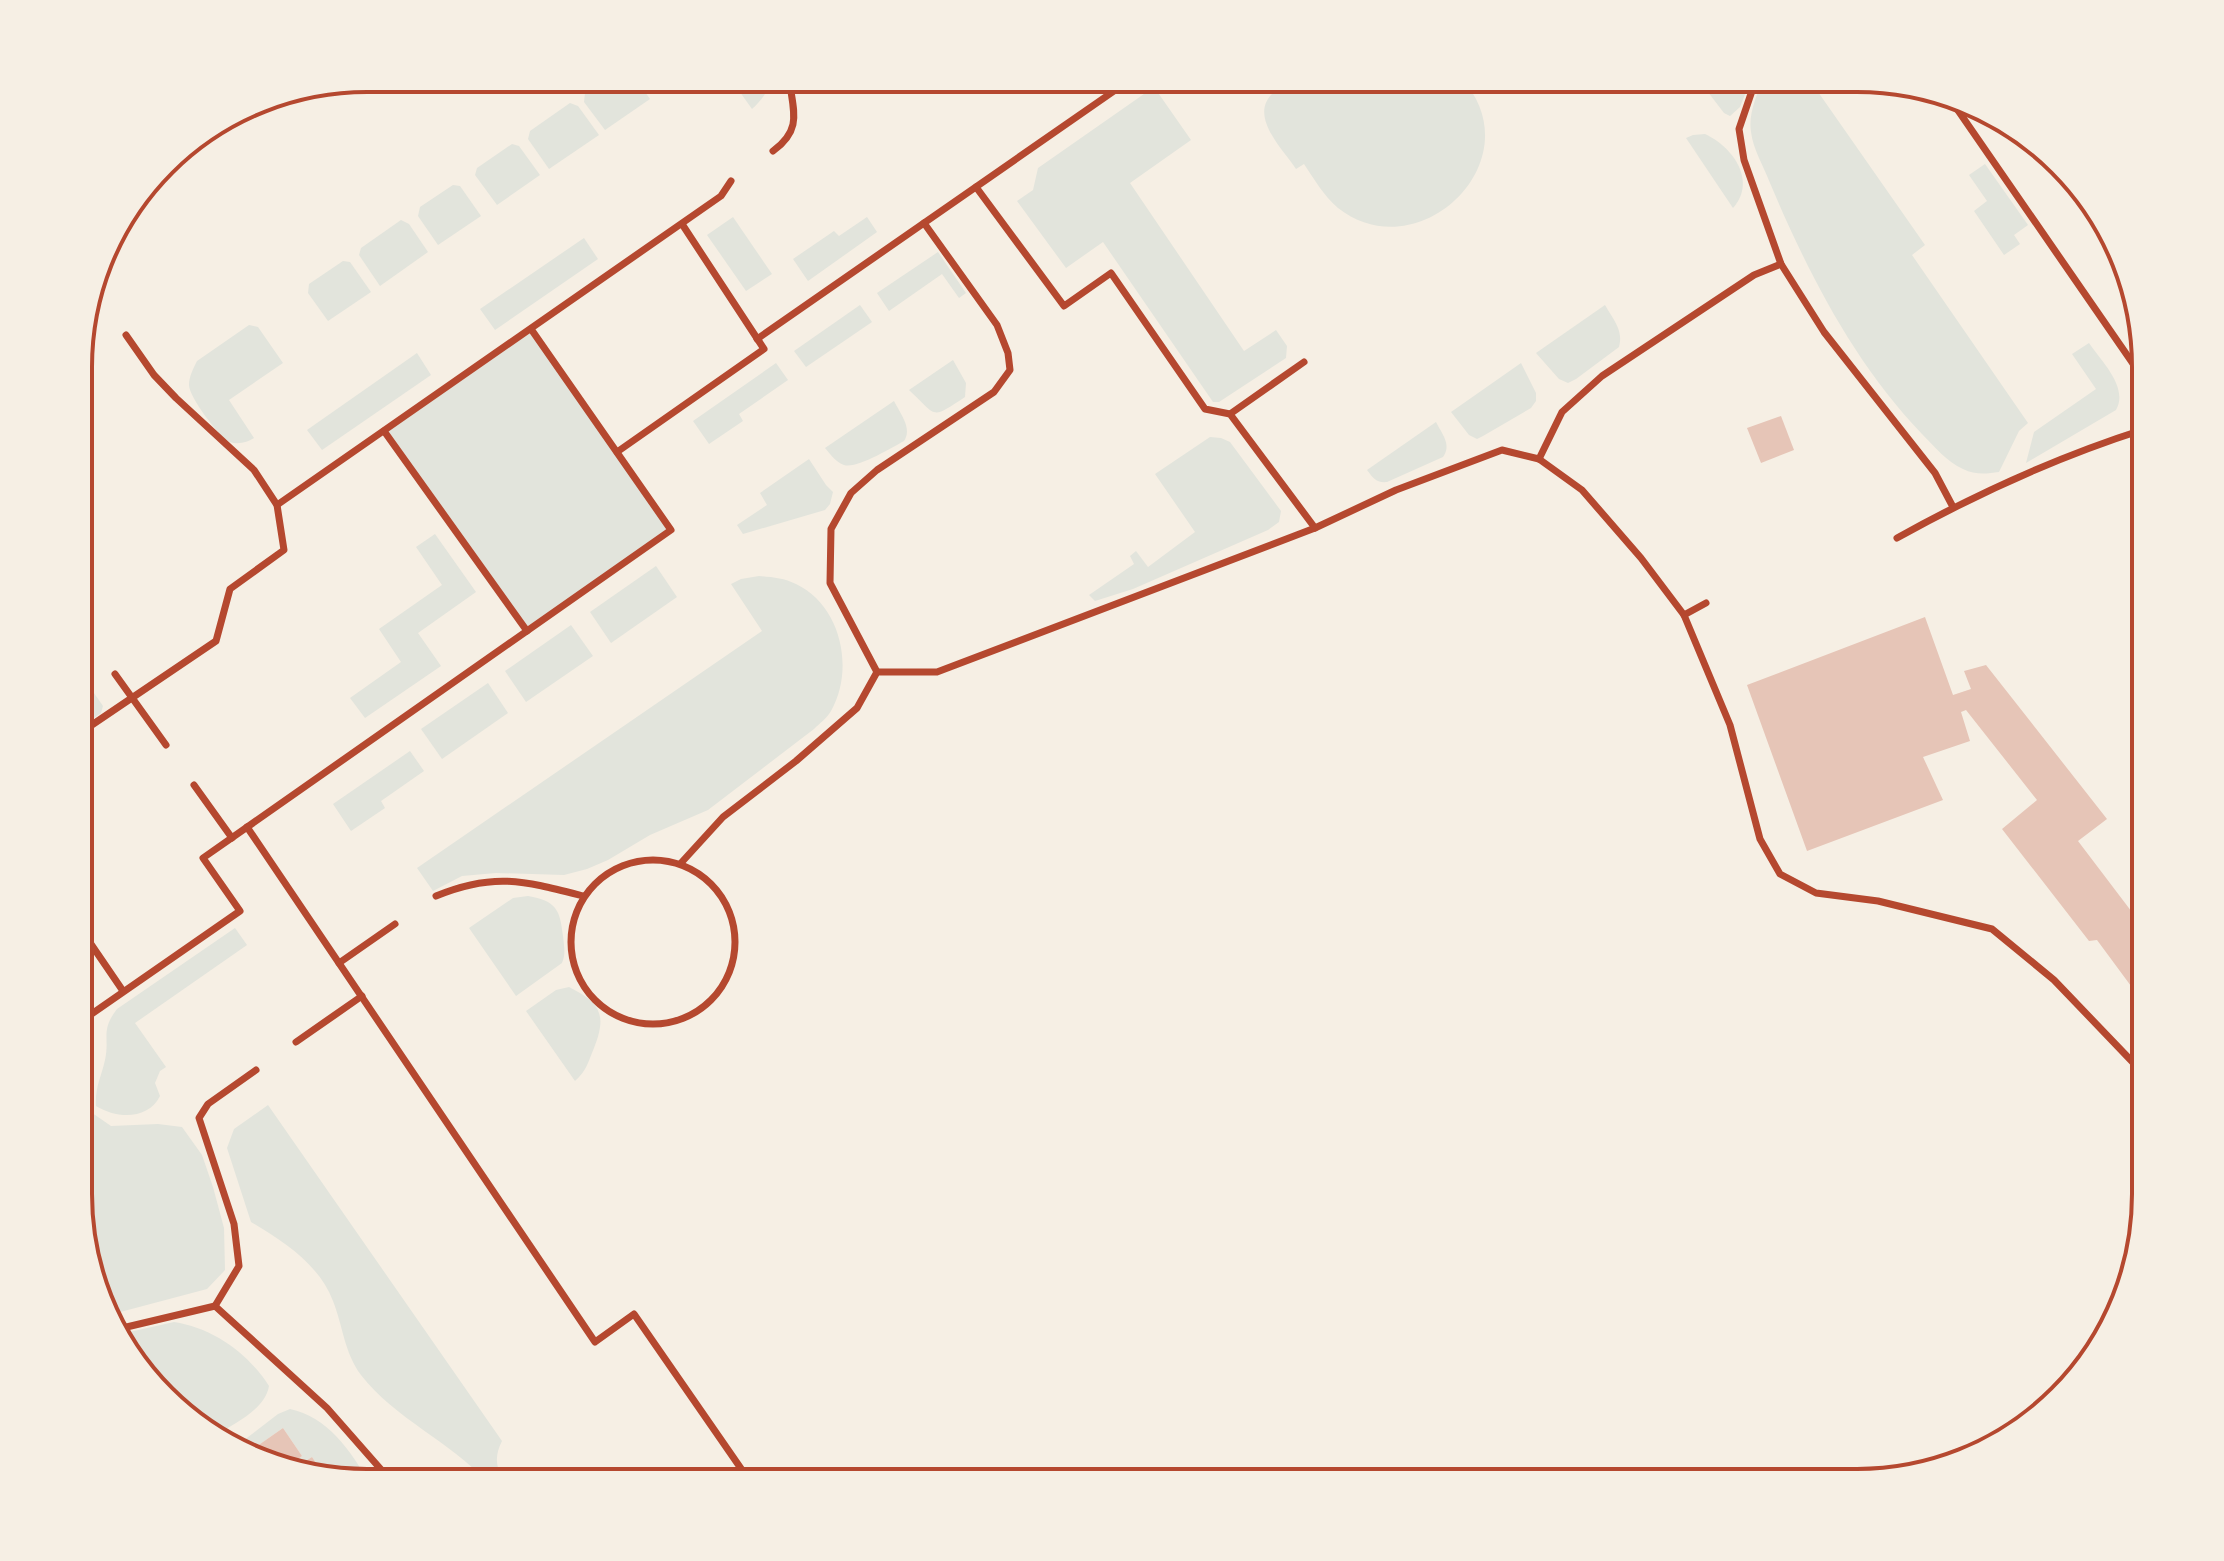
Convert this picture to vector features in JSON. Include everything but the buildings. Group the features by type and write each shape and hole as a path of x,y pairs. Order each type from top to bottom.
{"street":[{"path":"773,151 787,142 795,124 791,93"},
{"path":"757,339 1111,93"},
{"path":"1751,93 1739,129 1744,160 1781,264 1824,332 1935,473 1953,507"},
{"path":"1959,112 2131,361"},
{"path":"277,505 682,224 721,196 731,181"},
{"path":"976,187 1064,306 1111,273 1205,409 1230,414 1315,528"},
{"path":"877,672 830,583 831,529 851,493 877,470 994,392 1010,370 1008,353 997,325 924,223"},
{"path":"617,452 764,349 682,224"},
{"path":"1539,459 1562,412 1602,376 1754,275 1781,264"},
{"path":"93,1013 240,911 203,858 671,530 531,329"},
{"path":"92,725 216,641 230,589 284,550 277,505 254,470 154,375 126,335"},
{"path":"1230,414 1304,362"},
{"path":"384,431 527,631"},
{"path":"1897,538 1953,507 2131,434"},
{"path":"877,672 937,672 1315,528 1396,490 1502,450 1539,459 1582,490 1641,558 1684,615 1730,725 1760,839 1780,874 1816,893 1878,901 1992,929 2054,980 2131,1060"},
{"path":"1684,615 1706,603"},
{"path":"681,863 723,817 796,761 857,708 877,672"},
{"path":"115,674 166,745"},
{"path":"194,785 232,838"},
{"path":"247,827 595,1342 634,1314 741,1468"},
{"path":"653,859 681,863 704,877 722,896 733,920 736,947 730,973 716,996 695,1014 669,1024 642,1024 615,1016 593,999 577,976 570,949 572,921 583,896 602,876 626,863 653,859"},
{"path":"436,896 461,885 497,880 537,885 583,896"},
{"path":"339,963 395,924"},
{"path":"93,947 123,991"},
{"path":"296,1042 362,996"},
{"path":"127,1327 215,1306 239,1266 234,1224 199,1118 208,1104 256,1070"},
{"path":"215,1306 327,1408 380,1468"}],"shaded area":[{"path":"585,93 646,93 650,99 605,130 584,102"},
{"path":"741,93 765,93 759,102 752,109"},
{"path":"1145,93 1158,93 1191,140 1130,183 1244,351 1276,330 1287,346 1286,358 1219,402 1213,402 1103,242 1066,268 1017,201 1033,190 1038,168"},
{"path":"1471,93 1481,109 1485,141 1476,172 1458,197 1432,216 1402,226 1370,224 1338,208 1304,164 1296,169 1266,123 1266,103 1272,94"},
{"path":"1709,93 1746,93 1740,107 1730,116"},
{"path":"1758,93 1819,93 1925,245 1912,255 2028,423 2019,431 1999,472 1981,474 1967,471 1941,453 1898,407 1854,347 1800,250 1754,145 1751,118"},
{"path":"570,103 578,106 599,135 549,169 528,139 530,131"},
{"path":"1705,134 1725,147 1742,176 1740,198 1733,208 1686,138"},
{"path":"512,144 519,146 540,175 497,205 475,175 477,168"},
{"path":"1985,164 2028,225 2014,235 2020,244 2004,255 1974,211 1987,201 1969,175"},
{"path":"453,185 460,186 481,216 438,245 418,216 420,207"},
{"path":"733,217 772,274 746,291 707,235"},
{"path":"867,217 877,232 808,281 793,259 834,231 839,236"},
{"path":"401,220 409,224 428,252 380,286 359,255 361,248"},
{"path":"584,238 598,259 495,330 480,309"},
{"path":"938,252 966,293 959,298 942,274 889,311 877,293"},
{"path":"343,261 350,262 371,292 328,321 308,293 309,284"},
{"path":"860,305 872,322 806,367 794,351"},
{"path":"1605,305 1619,330 1619,347 1576,379 1568,383 1559,379 1536,353"},
{"path":"249,325 258,327 283,363 229,400 254,438 233,443 225,439 205,416 190,391 189,382 197,361"},
{"path":"531,329 671,530 527,631 384,431"},
{"path":"2089,343 2116,383 2119,401 2116,410 2026,463 2034,432 2096,389 2072,354"},
{"path":"417,353 431,375 322,450 307,430"},
{"path":"953,360 966,383 965,397 940,412 930,410 909,390"},
{"path":"776,363 788,380 739,414 743,421 709,444 693,421"},
{"path":"1521,363 1536,393 1536,401 1531,408 1477,439 1469,435 1451,412"},
{"path":"894,401 906,426 904,441 874,457 850,465 838,462 825,448"},
{"path":"1436,422 1447,448 1443,457 1387,482 1375,479 1367,470"},
{"path":"1210,437 1230,442 1281,511 1279,522 1268,530 1133,589 1095,601 1089,595 1134,564 1130,556 1136,551 1148,567 1195,532 1155,474"},
{"path":"809,459 833,492 825,510 743,534 737,525 767,505 760,493"},
{"path":"435,534 476,592 418,633 441,666 365,718 350,698 401,662 379,629 442,585 416,547"},
{"path":"656,566 677,597 611,643 590,612"},
{"path":"759,576 796,584 824,607 833,622 842,658 842,676 831,711 814,729 708,810 650,835 587,869 564,875 496,873 462,876 433,891 417,868 762,631 731,584"},
{"path":"571,625 593,656 526,702 505,671"},
{"path":"488,683 508,713 442,759 421,729"},
{"path":"92,691 103,706 101,713 92,719"},
{"path":"410,751 424,771 381,801 385,808 351,831 333,804"},
{"path":"528,896 551,904 558,913 564,956 562,963 516,996 469,928 513,898"},
{"path":"235,928 247,945 135,1023 166,1067 160,1071 155,1083 160,1096 155,1104 148,1110 131,1115 113,1113 96,1106 107,1029 117,1009"},
{"path":"569,987 594,1005 600,1018 598,1037 589,1062 575,1081 526,1011 556,990"},
{"path":"268,1105 502,1441 498,1452 498,1468 473,1468 390,1405 361,1375 347,1348 333,1301 319,1276 287,1246 251,1222 227,1148 234,1129"},
{"path":"93,1113 111,1126 158,1124 182,1127 202,1155 224,1228 225,1270 207,1289 119,1312 97,1247 93,1212"},
{"path":"174,1322 216,1336 251,1363 269,1386 266,1395 255,1409 226,1429 173,1388 149,1361 130,1332"},
{"path":"290,1409 315,1419 336,1436 360,1468 317,1464 312,1457 305,1462 299,1461 302,1456 283,1428 257,1446 245,1439 278,1414"}]}
